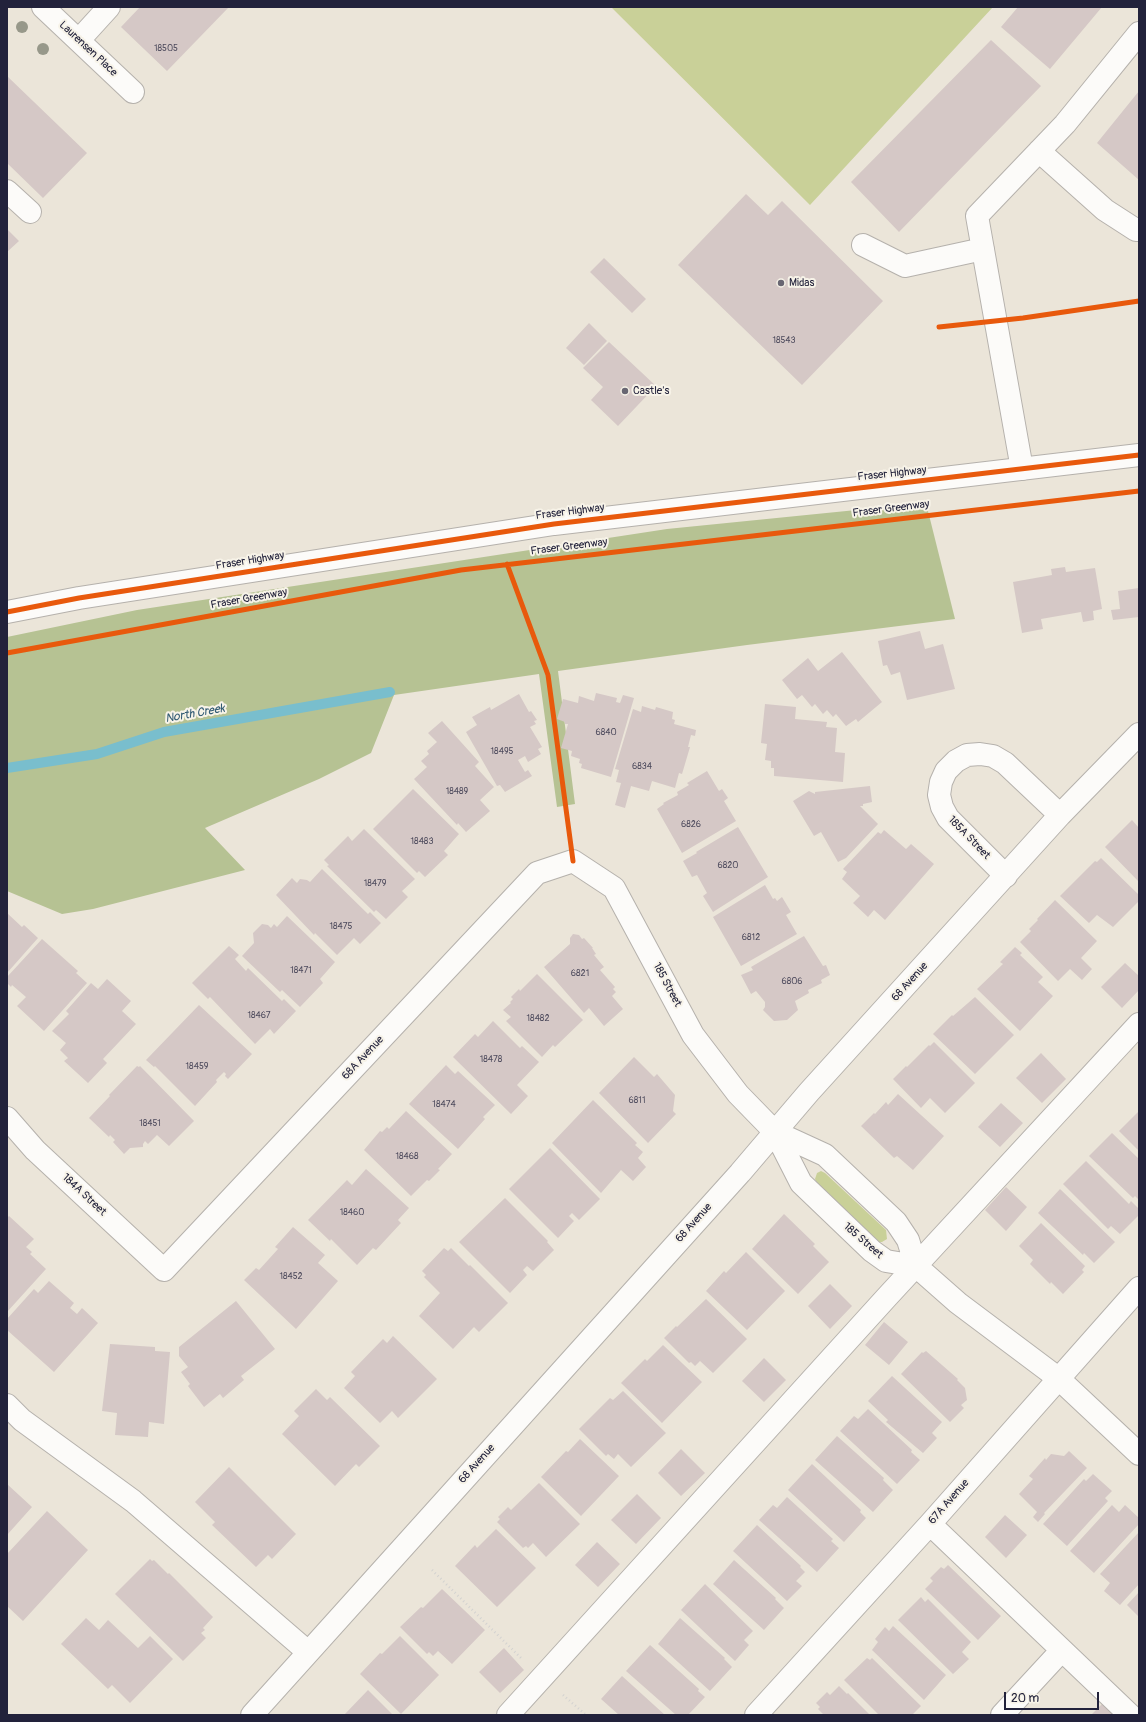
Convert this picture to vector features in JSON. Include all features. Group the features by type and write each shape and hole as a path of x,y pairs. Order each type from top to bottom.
{"street":[{"name":"Laurensen Place","path":"43,7 133,92"},
{"path":"79,40 109,7"},
{"path":"1022,469 977,216 1065,124 1139,33"},
{"path":"1039,151 1105,210 1136,230 1139,230"},
{"path":"7,191 30,212"},
{"path":"863,245 905,266 983,249"},
{"name":"Fraser Highway","path":"7,612 79,598 554,524 1139,455"},
{"name":"68 Avenue","path":"264,1711 308,1652 1060,816 1139,734"},
{"name":"185A Street","path":"1006,876 948,818 942,807 939,795 941,782 946,771 956,761 967,755 980,754 994,756 1004,763 1060,816"},
{"name":"185 Street","path":"573,861 614,888 693,1035 738,1094 775,1132 801,1183 872,1251 886,1261 916,1266 908,1240 896,1222 825,1155 775,1132"},
{"name":"68A Avenue","path":"164,1270 538,873 573,861"},
{"path":"508,1715 916,1266 1139,1024"},
{"name":"184A Street","path":"7,1118 35,1150 164,1270"},
{"path":"916,1266 958,1303 1058,1378 1139,1454"},
{"name":"67A Avenue","path":"756,1715 930,1524 1139,1288"},
{"path":"7,1405 22,1420 133,1501 308,1652"},
{"path":"930,1524 1130,1715"},
{"path":"1002,1715 1062,1650"}],"path":[{"path":"432,1570 525,1662"},
{"path":"563,1694 586,1715"}],"green space":[{"path":"611,7 993,7 810,205"},
{"path":"926,503 955,619 747,645 558,671 575,804 557,807 539,674 394,695 371,753 319,779 205,828 245,870 93,909 62,914 7,891 7,637 137,610 667,529"},
{"path":"821,1171 825,1173 886,1230 887,1239 882,1242 878,1242 817,1183 815,1179 817,1173"}],"building":[{"path":"140,7 229,7 167,71 121,27"},
{"path":"1018,7 1102,7 1050,69 1001,27"},
{"path":"991,40 1041,86 899,232 851,182"},
{"path":"7,76 87,153 43,198 7,163"},
{"path":"1139,91 1139,180 1097,143"},
{"name":"Midas","path":"746,194 768,215 782,201 883,301 802,385 678,265"},
{"path":"7,229 19,241 7,252"},
{"path":"604,258 646,299 632,313 590,272"},
{"path":"589,323 607,341 584,365 566,348"},
{"path":"609,342 656,386 618,426 591,400 603,387 583,368"},
{"path":"1065,567 1066,572 1095,568 1102,609 1093,611 1094,620 1083,622 1081,612 1041,619 1043,629 1022,633 1013,582 1052,575 1051,569"},
{"path":"1139,588 1139,617 1113,620 1111,610 1120,609 1118,591"},
{"path":"920,631 925,649 943,644 955,689 907,700 900,672 891,675 887,665 883,666 878,641"},
{"path":"842,652 882,702 858,722 856,719 846,726 836,714 833,717 827,710 823,714 815,704 812,707 802,695 797,699 782,680 808,658 818,671"},
{"path":"596,693 617,698 616,702 620,703 623,695 634,698 611,777 581,768 582,764 579,763 580,759 571,756 572,751 561,748 568,724 565,724 565,722 557,719 563,699 578,703 579,696 594,701"},
{"path":"519,694 529,712 531,711 537,720 534,721 536,724 530,727 542,747 538,749 541,754 528,762 525,756 518,760 525,772 528,770 532,776 505,792 500,785 497,786 466,732 477,725 472,717 490,707 491,710"},
{"path":"765,704 796,707 795,719 827,722 826,727 837,728 835,752 845,753 843,782 774,776 774,768 771,768 771,761 765,760 767,744 761,743"},
{"path":"642,706 655,710 656,707 673,712 672,719 675,720 674,724 696,730 695,736 691,735 688,747 690,747 682,774 679,773 675,788 652,781 649,791 631,786 625,808 615,805 621,783 616,782 619,770 615,769 633,709 641,712"},
{"path":"442,721 479,762 475,766 494,787 480,800 490,811 466,832 458,823 457,825 414,779 427,767 421,761 429,754 427,751 437,742 428,733"},
{"path":"707,771 719,791 722,789 728,798 724,801 736,821 682,853 657,809 664,804 663,803 678,795 677,792 689,785 687,783"},
{"path":"870,786 872,802 860,806 878,824 846,858 838,862 821,832 814,836 793,801 809,791 815,794 815,792"},
{"path":"413,789 459,834 444,851 448,855 425,877 419,871 417,873 373,829"},
{"path":"1132,820 1139,828 1139,882 1105,847"},
{"path":"738,827 768,877 713,912 703,896 707,893 697,875 692,877 683,861"},
{"path":"364,829 415,879 402,891 408,897 386,919 376,910 374,912 327,866 329,865 324,860 348,836 352,841"},
{"path":"884,830 906,849 911,844 934,864 885,920 874,910 868,917 853,903 860,896 842,879 847,872 843,869 878,832 881,834"},
{"path":"1101,858 1139,895 1139,901 1113,927 1097,915 1089,923 1060,896 1095,861 1097,862"},
{"path":"322,869 368,914 370,912 381,923 360,944 354,938 337,955 315,933 314,935 276,895 292,878 297,883 300,879 310,882"},
{"path":"765,885 773,899 775,898 777,901 782,897 791,912 786,915 797,934 741,966 713,917"},
{"path":"1055,900 1097,941 1081,958 1092,969 1082,980 1070,969 1058,981 1020,942 1031,931 1029,929 1038,920 1037,919"},
{"path":"7,913 22,927 24,925 38,938 7,973"},
{"path":"287,916 335,962 320,979 323,983 300,1007 282,990 280,992 242,956 254,943 253,933 262,924 268,925 271,928 274,924 277,927"},
{"path":"573,934 579,935 582,939 584,938 593,948 596,954 594,955 604,967 600,970 615,987 613,989 616,992 612,996 623,1009 604,1026 589,1008 584,1013 544,967 570,944 570,938"},
{"path":"804,936 823,966 826,965 830,975 821,980 822,983 808,990 809,993 795,1001 798,1010 787,1020 774,1021 763,1010 765,1007 765,1002 756,991 751,994 741,975 753,970 751,967"},
{"path":"42,939 78,971 76,973 87,983 44,1031 17,1006 26,997 12,985 11,987 7,983 7,977"},
{"path":"229,946 239,955 235,959 246,971 248,968 282,1001 284,999 296,1011 274,1034 270,1029 255,1044 210,997 208,999 192,983"},
{"path":"1015,947 1022,953 1020,955 1043,977 1038,982 1053,996 1020,1031 977,989 1003,964 1000,962"},
{"path":"1125,963 1139,976 1139,990 1122,1008 1101,987"},
{"path":"537,974 583,1020 555,1047 553,1045 542,1057 506,1021 511,1017 503,1010 511,1003 510,1002 513,999 511,997 519,989 520,991"},
{"path":"107,979 131,1001 122,1011 136,1024 103,1059 107,1063 88,1083 64,1061 68,1058 60,1050 66,1043 52,1031 69,1014 66,1011 91,983 98,989"},
{"path":"975,997 1014,1035 975,1074 933,1034 952,1015 953,1016"},
{"path":"199,1005 252,1054 228,1079 224,1072 195,1106 155,1066 154,1067 146,1060"},
{"path":"493,1021 520,1048 522,1046 539,1062 517,1085 528,1096 511,1114 453,1057 475,1034 478,1037"},
{"path":"934,1042 975,1083 945,1113 930,1098 921,1108 893,1079"},
{"path":"1041,1053 1066,1079 1042,1103 1016,1078"},
{"path":"634,1057 654,1077 657,1074 675,1095 673,1111 676,1114 648,1143 599,1093"},
{"path":"446,1065 455,1074 458,1071 495,1105 483,1117 485,1119 458,1149 409,1104"},
{"path":"137,1066 140,1066 194,1121 169,1146 157,1135 148,1144 145,1141 143,1147 130,1148 124,1154 113,1142 115,1140 110,1135 109,1137 89,1118"},
{"path":"898,1094 944,1136 913,1170 897,1156 894,1158 861,1126 886,1102 888,1105"},
{"path":"593,1100 637,1143 635,1145 643,1152 638,1158 646,1167 633,1181 621,1170 601,1193 552,1143"},
{"path":"1001,1103 1023,1123 1000,1147 978,1127"},
{"path":"406,1111 452,1154 438,1169 440,1170 429,1181 427,1180 411,1196 364,1150 380,1131 382,1132 387,1127 389,1129"},
{"path":"1139,1111 1139,1151 1119,1131"},
{"path":"1112,1133 1139,1159 1139,1200 1135,1196 1133,1198 1089,1156"},
{"path":"550,1148 600,1199 579,1220 572,1213 569,1216 574,1221 558,1238 509,1189"},
{"path":"1086,1161 1129,1204 1131,1201 1139,1209 1139,1215 1120,1234 1111,1226 1108,1229 1063,1184"},
{"path":"366,1169 409,1208 398,1220 401,1223 376,1250 373,1248 357,1265 331,1239 330,1241 308,1220 347,1180 352,1185"},
{"path":"1006,1187 1027,1207 1006,1231 985,1210"},
{"path":"1060,1189 1115,1242 1094,1263 1084,1253 1083,1255 1038,1213"},
{"path":"505,1198 548,1241 547,1242 554,1250 533,1271 527,1266 523,1270 527,1275 510,1293 459,1242"},
{"path":"784,1214 815,1244 813,1246 829,1262 798,1294 752,1249"},
{"path":"9,1216 34,1239 26,1247 32,1252 30,1254 46,1269 7,1312 7,1218"},
{"path":"1041,1223 1085,1266 1082,1270 1084,1272 1063,1294 1051,1282 1050,1284 1030,1264 1033,1260 1019,1246"},
{"path":"293,1227 325,1255 318,1263 338,1281 296,1329 244,1280 256,1268 259,1270 278,1249 275,1247"},
{"path":"444,1248 448,1251 451,1248 508,1303 479,1332 474,1327 453,1349 419,1316 440,1293 424,1277 426,1275 422,1271"},
{"path":"746,1252 785,1291 747,1330 706,1291 724,1271 726,1273"},
{"path":"49,1281 74,1303 70,1308 77,1314 82,1308 98,1323 54,1372 7,1330 7,1319 34,1289 38,1293"},
{"path":"830,1284 852,1306 830,1329 808,1306"},
{"path":"706,1299 747,1339 713,1373 700,1361 695,1366 691,1362 689,1363 664,1338"},
{"path":"236,1301 275,1349 241,1376 244,1380 223,1398 220,1394 204,1407 188,1386 190,1384 181,1372 188,1367 179,1356 179,1347"},
{"path":"884,1322 908,1342 889,1365 865,1345"},
{"path":"393,1336 437,1379 398,1418 392,1411 380,1423 344,1388 355,1376 351,1372 383,1339 387,1343"},
{"path":"110,1344 155,1347 155,1351 170,1352 164,1424 149,1422 148,1437 115,1435 117,1413 102,1411"},
{"path":"663,1345 702,1382 662,1423 621,1383 645,1359 647,1361"},
{"path":"926,1351 958,1379 957,1380 965,1388 967,1400 961,1405 964,1408 950,1422 901,1374 922,1352 923,1353"},
{"path":"764,1358 786,1380 764,1402 742,1381"},
{"path":"892,1376 942,1422 932,1433 937,1438 923,1453 886,1422 888,1420 868,1401"},
{"path":"316,1389 327,1400 330,1397 380,1446 359,1467 356,1464 335,1486 282,1434 299,1416 294,1411"},
{"path":"623,1391 666,1433 631,1467 618,1454 614,1459 608,1454 606,1456 579,1429 610,1398 613,1400"},
{"path":"868,1409 912,1450 911,1452 920,1460 897,1484 840,1431 854,1416 858,1419"},
{"path":"837,1436 884,1478 883,1480 893,1490 873,1512 815,1460"},
{"path":"580,1439 619,1476 581,1516 541,1477"},
{"path":"681,1449 705,1473 681,1496 658,1473"},
{"path":"1069,1451 1087,1468 1044,1513 1045,1514 1038,1522 1033,1517 1037,1512 1019,1494 1033,1479 1029,1476 1045,1458 1046,1460 1051,1454 1064,1456"},
{"path":"812,1464 861,1510 860,1512 866,1518 844,1542 788,1490"},
{"path":"229,1467 296,1534 272,1559 268,1555 256,1567 212,1525 215,1522 195,1502"},
{"path":"1093,1474 1112,1491 1105,1498 1108,1501 1067,1546 1043,1524 1084,1479 1086,1481"},
{"path":"539,1483 580,1524 546,1557 533,1543 528,1548 526,1546 523,1548 497,1522 500,1519 498,1517 508,1507 511,1510"},
{"path":"7,1484 32,1507 7,1535"},
{"path":"637,1494 661,1518 636,1544 611,1520"},
{"path":"787,1497 833,1539 831,1541 839,1548 817,1572 759,1520 773,1505 777,1508"},
{"path":"1112,1505 1119,1512 1125,1505 1139,1518 1139,1524 1094,1573 1070,1551"},
{"path":"47,1511 88,1550 23,1621 7,1606 7,1554"},
{"path":"1005,1515 1027,1535 1006,1558 985,1537"},
{"path":"757,1525 801,1566 800,1567 805,1572 796,1581 802,1586 787,1601 733,1551"},
{"path":"496,1529 536,1568 497,1607 455,1566 475,1545 477,1548"},
{"path":"1139,1532 1139,1584 1120,1605 1104,1591 1110,1583 1100,1574"},
{"path":"597,1542 620,1564 598,1587 575,1565"},
{"path":"150,1559 152,1561 154,1560 168,1574 169,1573 213,1617 203,1628 205,1630 201,1633 206,1638 183,1661 115,1594"},
{"path":"734,1560 776,1598 775,1599 784,1608 764,1630 713,1584"},
{"path":"948,1565 1001,1616 978,1640 925,1589 933,1581 930,1578 941,1567 944,1569"},
{"path":"705,1584 753,1631 744,1640 749,1645 735,1661 681,1610"},
{"path":"442,1589 485,1630 452,1664 438,1651 433,1656 429,1652 427,1654 400,1627 421,1607 423,1608"},
{"path":"1139,1592 1139,1617 1127,1605"},
{"path":"921,1597 925,1602 928,1599 971,1642 962,1652 969,1659 953,1674 898,1620"},
{"path":"86,1618 99,1630 108,1620 138,1648 150,1636 173,1659 130,1703 112,1685 108,1689 61,1644"},
{"path":"680,1618 725,1658 724,1659 732,1667 710,1691 658,1644"},
{"path":"893,1626 946,1675 924,1700 872,1650 878,1642 875,1639 885,1627 889,1631"},
{"path":"400,1636 439,1675 401,1714 360,1674 380,1653 382,1654"},
{"path":"650,1645 699,1689 698,1691 705,1697 688,1715 676,1715 626,1671"},
{"path":"504,1648 524,1670 500,1693 479,1672"},
{"path":"867,1658 870,1660 872,1658 921,1706 912,1715 879,1715 844,1680"},
{"path":"622,1676 665,1715 619,1715 601,1699"},
{"path":"839,1686 870,1715 824,1715 818,1709 820,1707 816,1703 827,1692 830,1695"},
{"path":"368,1690 393,1715 344,1715"},
{"path":"1106,1700 1121,1715 1091,1715"}],"waterway":[{"name":"North Creek","path":"7,768 97,754 164,732 390,692"}],"cycle path":[{"path":"939,327 1023,318 1139,301"},
{"path":"7,612 79,598 554,524 1139,455"},
{"name":"Fraser Greenway","path":"7,653 461,570 1139,491"},
{"path":"507,564 548,675 573,861"}],"place":[{"name":"Midas","path":"781,283"},
{"name":"Castle's","path":"625,391"}]}
